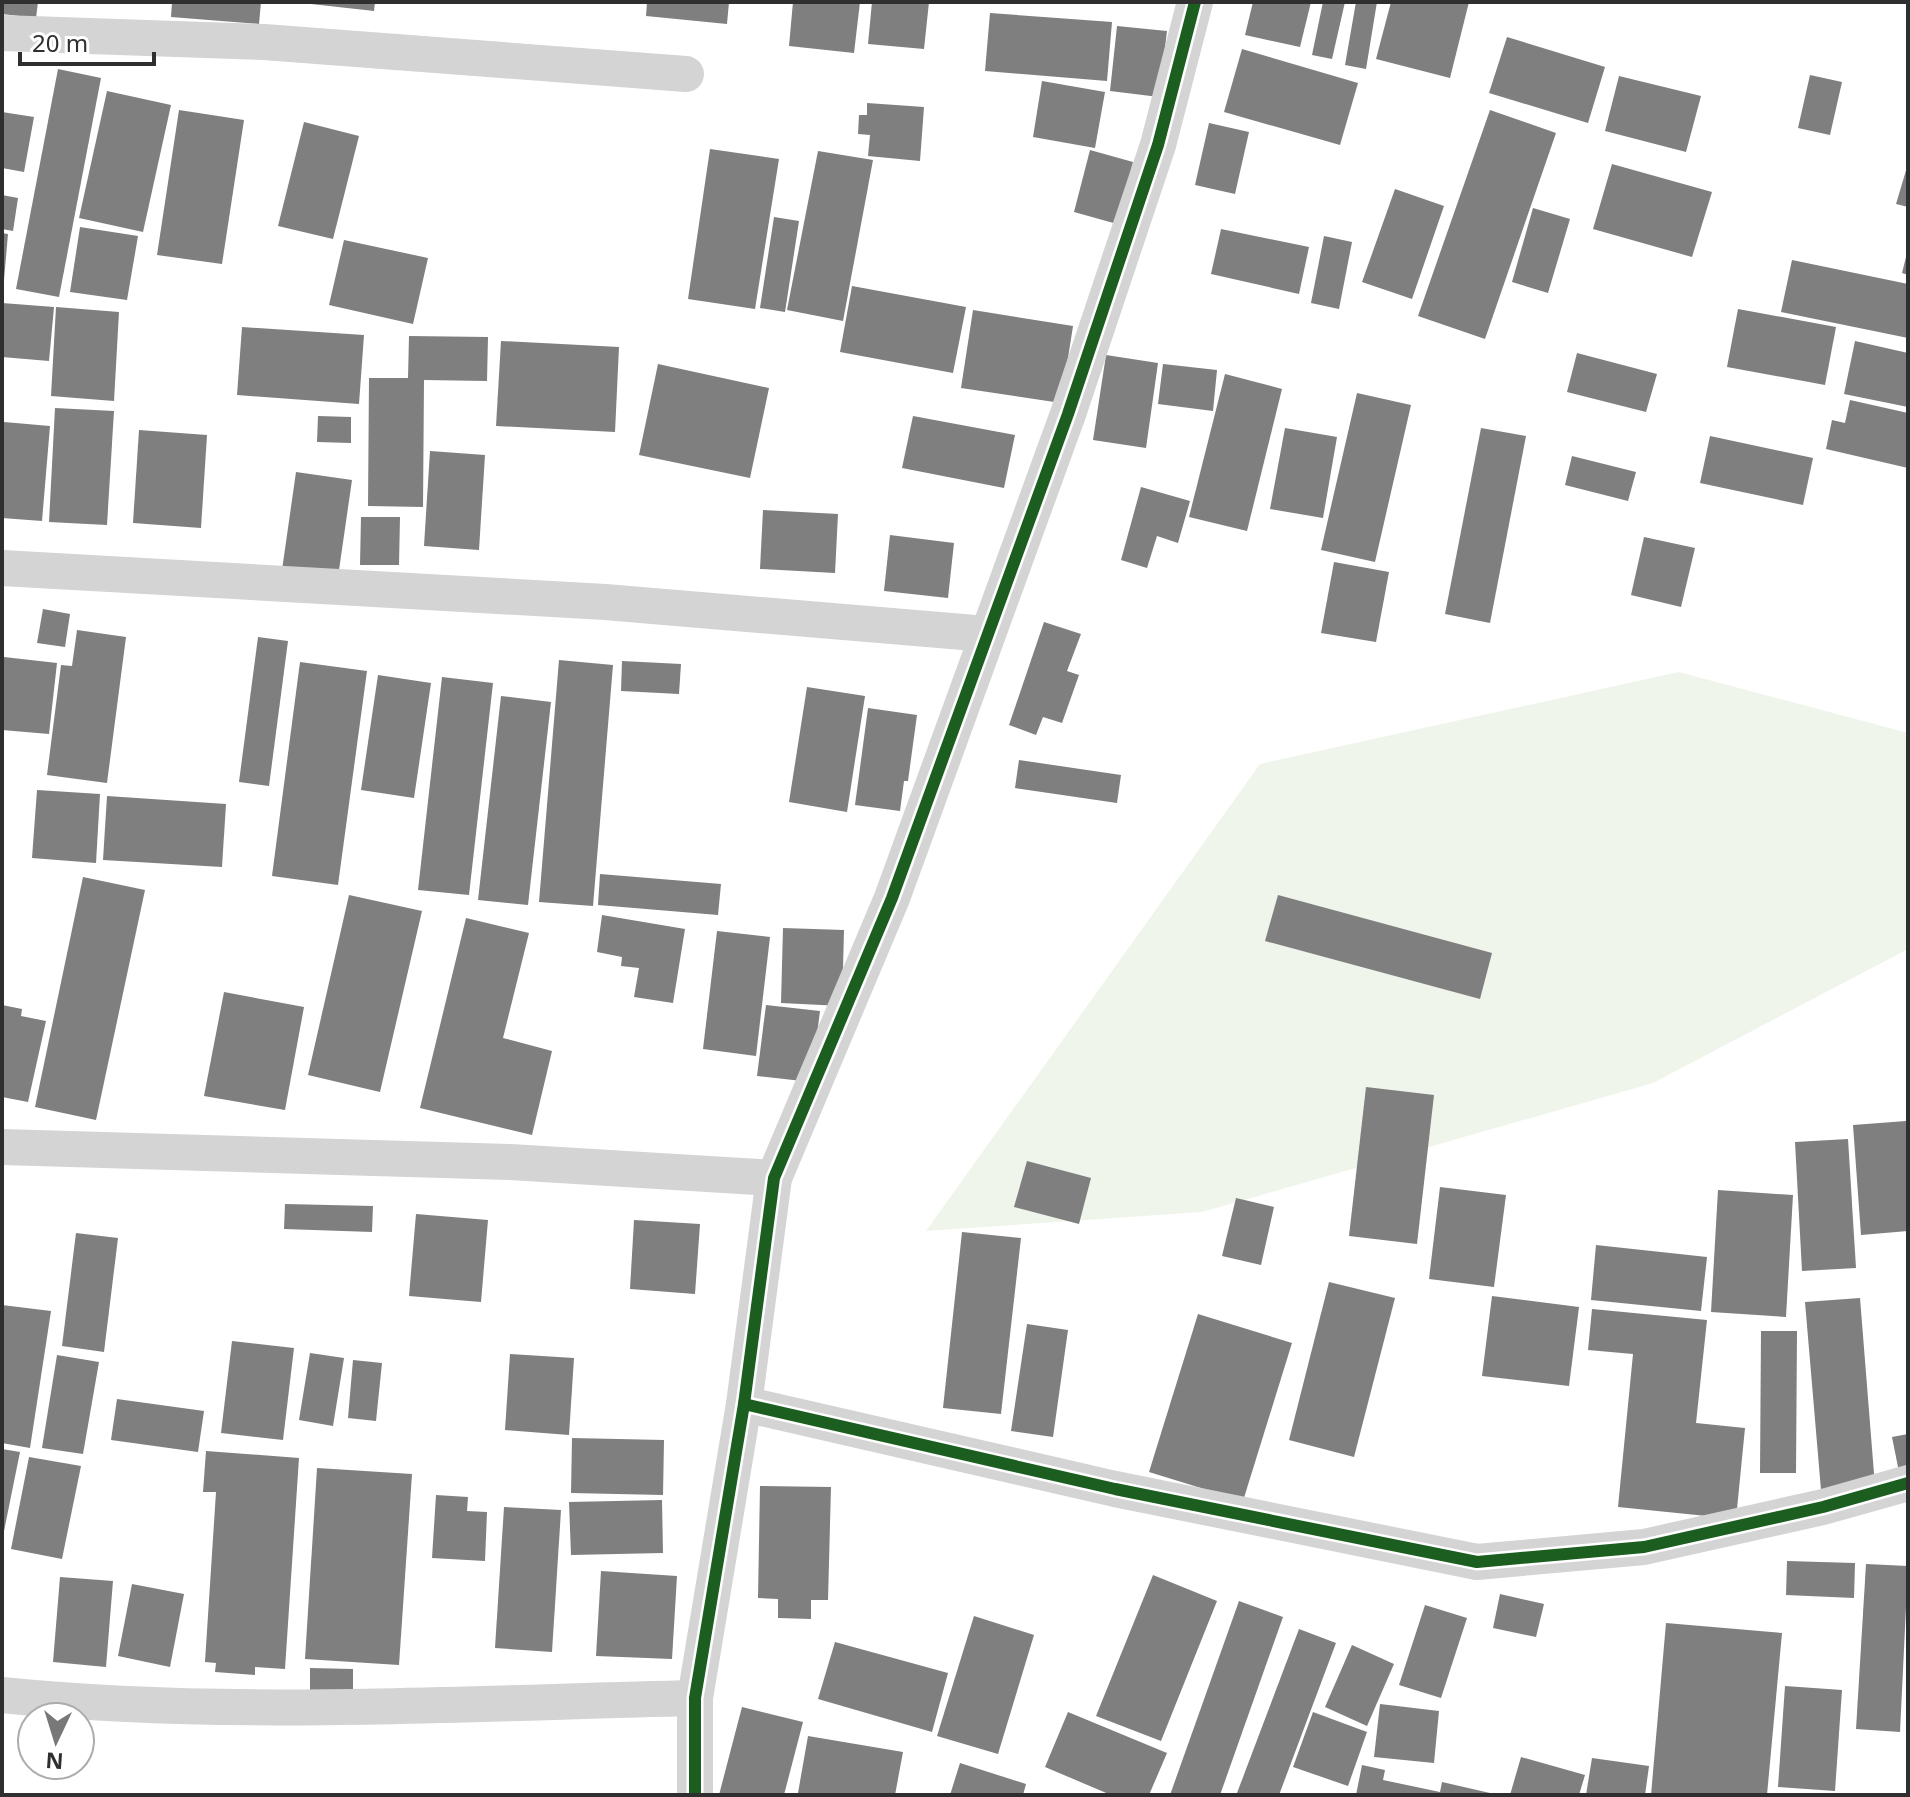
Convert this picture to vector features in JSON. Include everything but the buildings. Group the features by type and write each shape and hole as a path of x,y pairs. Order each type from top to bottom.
{"street":[{"path":"695,1795 695,1698 744,1404 774,1178 892,898 1068,414 1158,145 1195,2"},
{"path":"2,33 264,42 686,74"},
{"path":"2,568 605,602 987,634"},
{"path":"2,1147 510,1162 774,1178"},
{"path":"744,1404 1131,1493 1477,1562 1644,1547 1823,1507 1908,1483"},
{"path":"2,1695 79,1703 297,1706 695,1698"}],"shaded area":[{"path":"1679,672 1908,733 1908,949 1653,1083 1202,1212 926,1231 1260,764"}],"cycle path":[{"path":"744,1404 774,1178 892,898 1068,414 1158,145 1195,2"},
{"path":"695,1795 695,1698 744,1404 1115,1489 1477,1562 1644,1547 1823,1507 1908,1483"}]}
